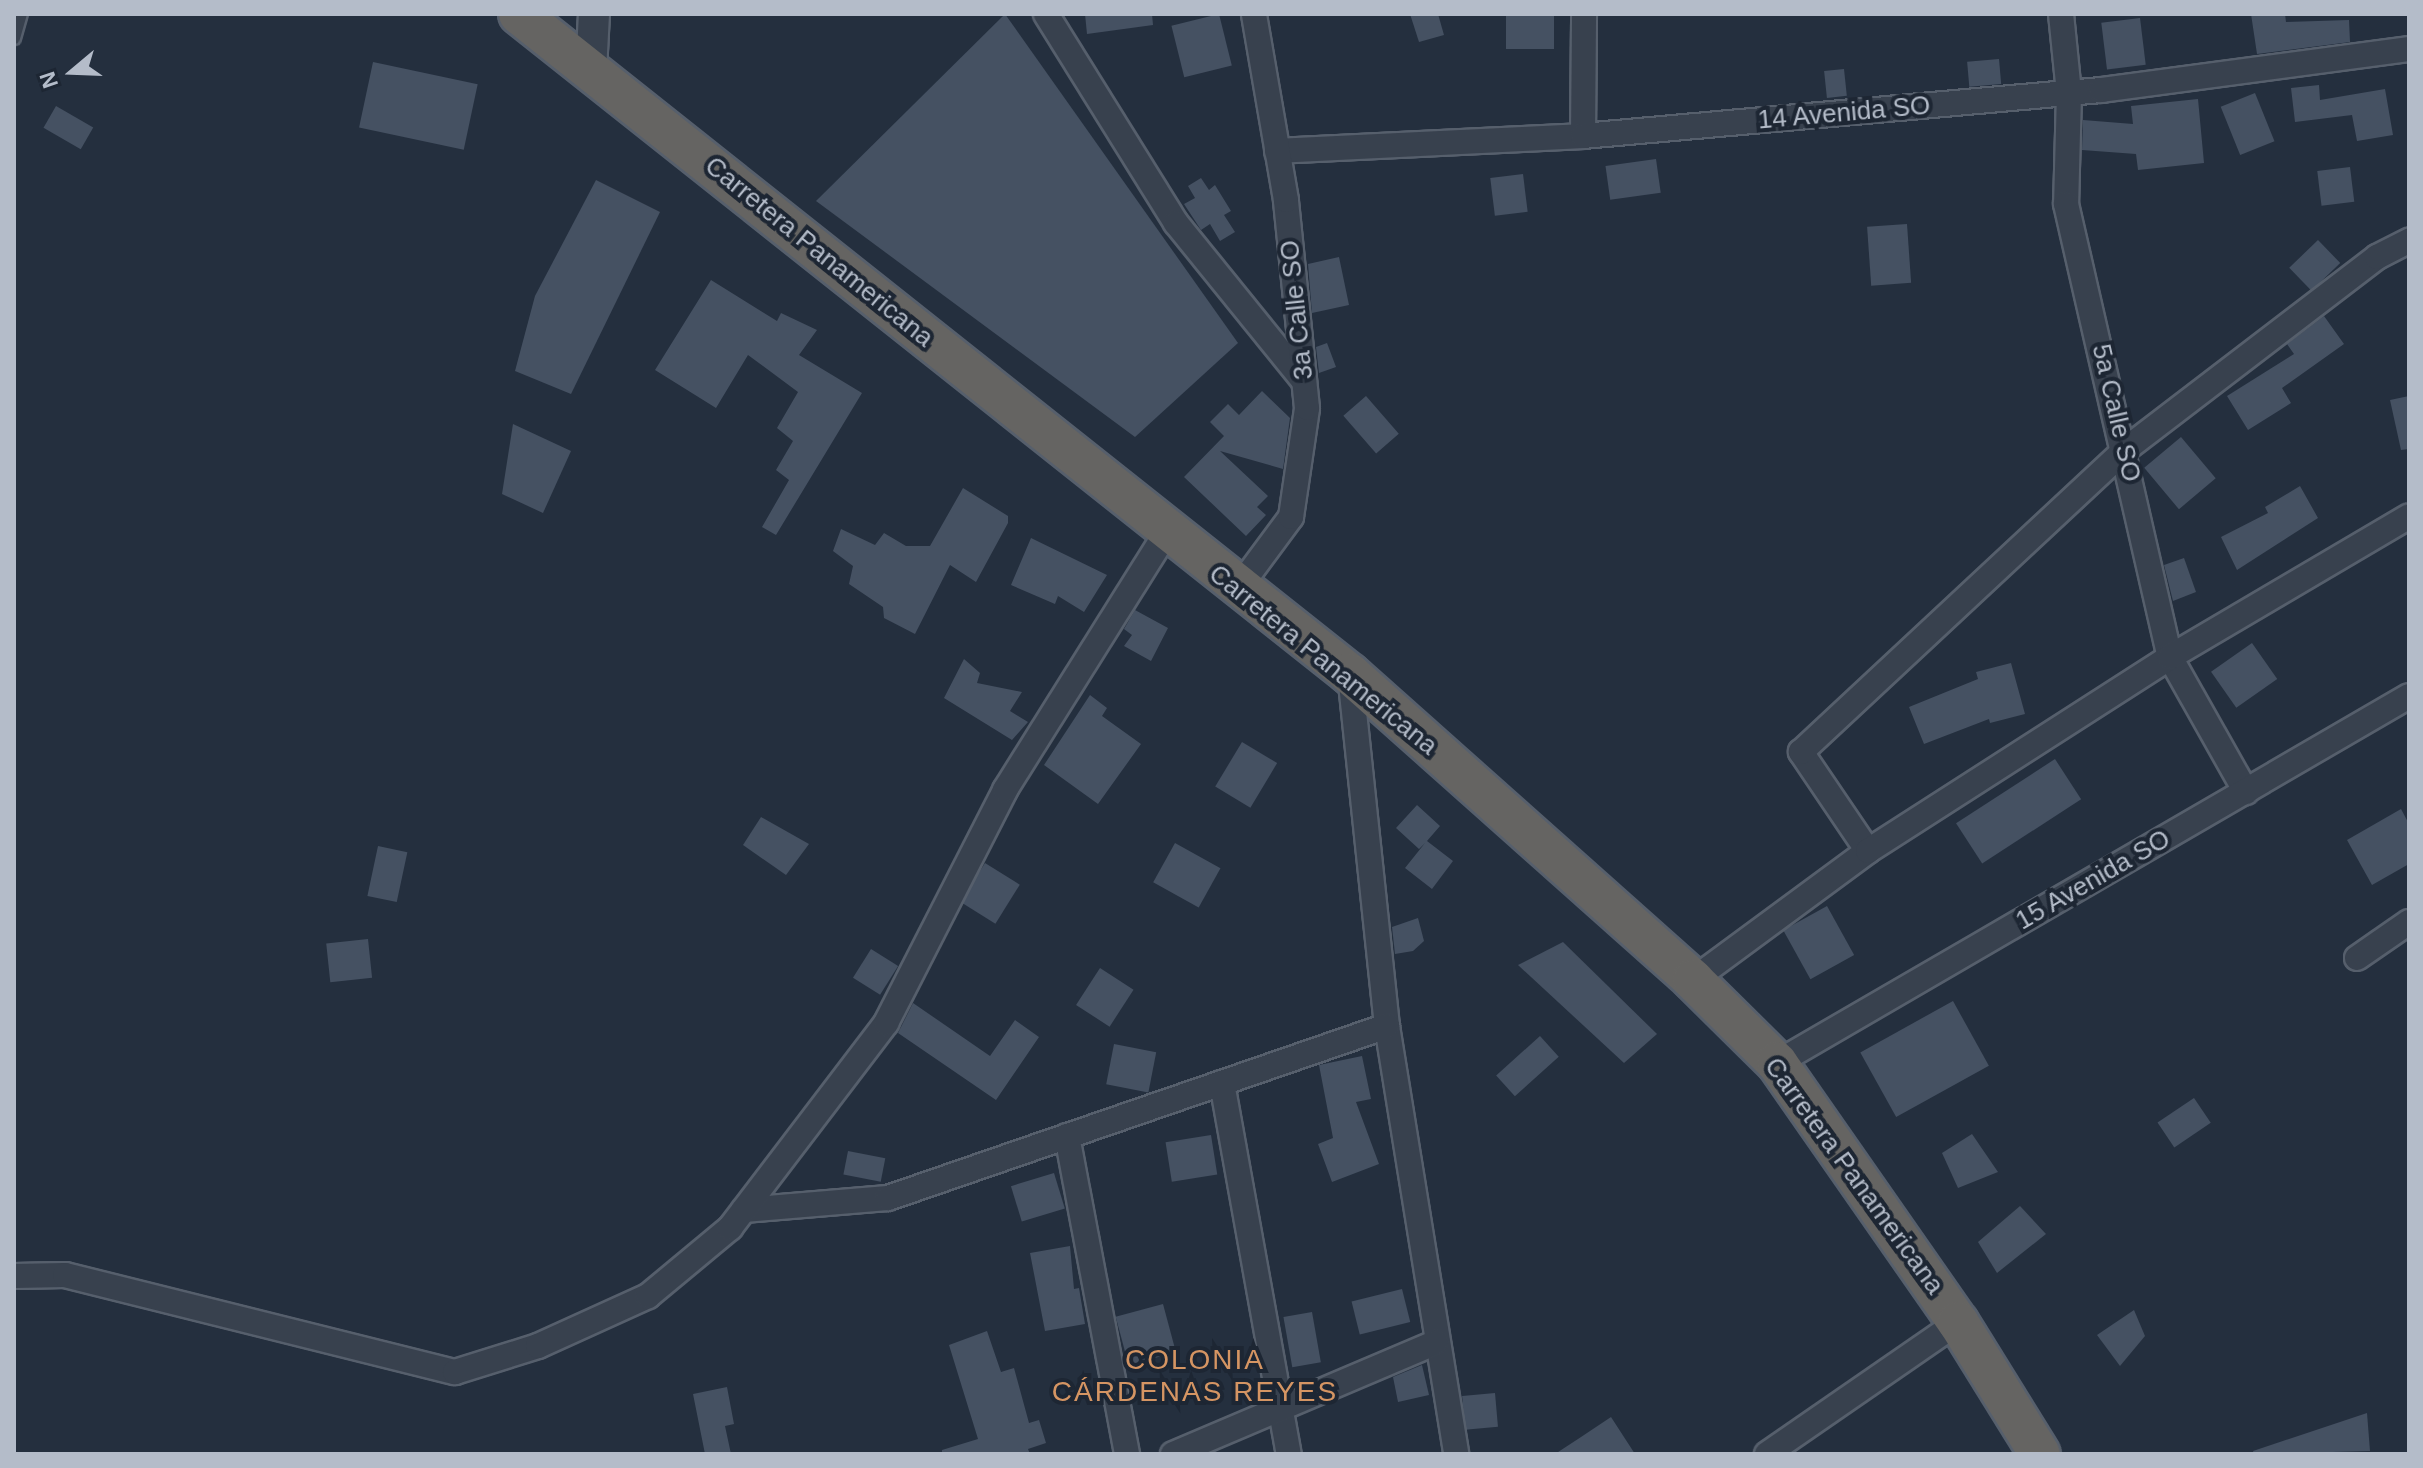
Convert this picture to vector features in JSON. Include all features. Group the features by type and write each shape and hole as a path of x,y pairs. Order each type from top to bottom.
{"highway":[{"name":"Carretera Panamericana","path":"519,14 1237,590 1350,674 1693,980 1777,1063 1958,1322 2040,1454"}],"street":[{"path":"591,71 594,14"},
{"path":"1046,14 1176,223 1304,382"},
{"name":"3a Calle SO","path":"1237,590 1291,517 1307,408 1277,151 1254,14"},
{"path":"1583,136 1584,14"},
{"name":"5a Calle SO","path":"2061,14 2069,93 2066,204 2126,449 2170,657 2246,792"},
{"name":"14 Avenida SO","path":"1277,151 1583,136 2069,93 2409,49"},
{"path":"1868,851 1801,752 2126,449 2377,257 2409,241"},
{"path":"1693,980 1868,851 2170,657 2409,516"},
{"path":"14,1276 65,1275 455,1372 538,1346 648,1296 730,1228 886,1023 1005,790 1166,533"},
{"path":"1350,674 1387,1026 1435,1343 1456,1454"},
{"name":"15 Avenida SO","path":"1777,1063 2409,696"},
{"path":"2357,958 2409,922"},
{"path":"744,1210 888,1198 1387,1026"},
{"path":"1222,1083 1289,1454"},
{"path":"1067,1136 1127,1454"},
{"path":"1767,1454 1958,1322"},
{"path":"1173,1454 1435,1343"}],"lane":[{"path":"14,38 21,14"}],"building":[{"path":"1005,14 1238,343 1135,437 816,201"},
{"path":"1085,14 1152,14 1153,25 1087,34"},
{"path":"1219,14 1232,65 1184,77 1171,26"},
{"path":"1410,14 1438,14 1444,35 1419,42"},
{"path":"1506,14 1554,14 1554,49 1506,49"},
{"path":"2251,14 2285,14 2286,22 2349,20 2350,42 2257,54"},
{"path":"2140,18 2146,65 2107,69 2101,23"},
{"path":"1999,59 2001,84 1969,87 1967,62"},
{"path":"373,62 478,84 464,150 359,128"},
{"path":"1844,69 1847,96 1827,98 1824,71"},
{"path":"2319,85 2320,100 2385,89 2393,135 2357,141 2352,115 2295,122 2291,88"},
{"path":"2255,93 2274,141 2240,155 2221,107"},
{"path":"2198,99 2204,163 2138,170 2136,154 2082,150 2083,120 2133,124 2131,106"},
{"path":"56,106 93,128 81,149 44,128"},
{"path":"1656,159 1661,193 1610,200 1605,166"},
{"path":"2350,167 2354,202 2322,206 2317,171"},
{"path":"1523,174 1528,212 1495,216 1490,178"},
{"path":"1201,178 1209,190 1215,185 1231,211 1224,215 1235,232 1220,241 1210,224 1201,230 1184,204 1195,198 1188,186"},
{"path":"596,180 660,212 571,394 515,371 535,296"},
{"path":"1907,224 1911,283 1871,286 1867,227"},
{"path":"2318,240 2340,263 2311,291 2289,268"},
{"path":"1339,257 1349,305 1312,313 1308,264"},
{"path":"711,280 777,321 781,313 817,330 799,355 862,393 776,535 762,527 789,480 776,470 793,441 777,428 798,392 748,355 716,408 655,370"},
{"path":"2324,316 2344,344 2282,388 2291,403 2248,430 2227,396 2294,354 2287,344"},
{"path":"1327,343 1336,367 1319,373 1316,347"},
{"path":"1262,391 1290,418 1283,469 1220,451 1268,496 1257,507 1266,515 1246,536 1184,477 1224,436 1210,422 1228,404 1239,415"},
{"path":"1366,396 1399,434 1376,453 1343,416"},
{"path":"2409,396 2409,449 2401,450 2390,400"},
{"path":"513,424 571,451 543,513 502,494"},
{"path":"2181,437 2216,478 2179,509 2144,468"},
{"path":"2300,486 2318,518 2237,570 2221,537 2268,513 2265,507"},
{"path":"963,488 1008,516 1008,523 976,582 950,565 915,634 884,618 883,607 849,584 853,566 833,551 841,529 875,545 884,533 906,546 930,546"},
{"path":"1031,538 1107,575 1084,612 1058,596 1055,604 1011,585"},
{"path":"2184,558 2196,592 2173,601 2164,565"},
{"path":"1135,610 1168,628 1151,661 1124,646 1132,635 1124,629"},
{"path":"2252,643 2277,679 2236,708 2211,672"},
{"path":"964,659 980,673 977,683 1022,692 1010,711 1028,722 1012,740 944,698"},
{"path":"2011,663 2025,714 1990,723 1989,719 1924,744 1909,707 1978,679 1976,672"},
{"path":"1090,695 1107,708 1102,716 1141,744 1098,804 1044,765"},
{"path":"1242,742 1277,763 1250,808 1215,787"},
{"path":"2055,759 2081,799 1982,864 1956,823"},
{"path":"1417,805 1440,826 1427,841 1453,861 1432,889 1405,868 1425,843 1419,849 1396,828"},
{"path":"2401,809 2409,824 2409,864 2372,885 2347,840"},
{"path":"761,817 809,844 786,875 743,845"},
{"path":"1175,843 1220,868 1199,908 1153,882"},
{"path":"378,846 407,852 397,902 367,896"},
{"path":"985,863 1020,885 995,924 961,902"},
{"path":"1827,906 1854,955 1810,979 1783,930"},
{"path":"1418,918 1424,941 1413,951 1395,954 1392,927"},
{"path":"368,939 372,978 330,982 326,943"},
{"path":"1563,942 1657,1034 1624,1063 1518,965"},
{"path":"871,949 898,966 880,995 853,978"},
{"path":"1100,968 1134,990 1110,1027 1076,1005"},
{"path":"1953,1001 1989,1066 1896,1117 1860,1052"},
{"path":"913,1003 990,1056 1015,1020 1039,1037 996,1100 898,1033"},
{"path":"1540,1036 1559,1057 1515,1096 1496,1075"},
{"path":"1114,1044 1156,1052 1148,1092 1106,1084"},
{"path":"1362,1056 1371,1099 1356,1102 1379,1164 1332,1182 1318,1144 1333,1138 1319,1065"},
{"path":"2194,1098 2211,1123 2174,1147 2158,1123"},
{"path":"1972,1134 1998,1172 1958,1188 1942,1153"},
{"path":"1211,1135 1217,1175 1172,1182 1166,1142"},
{"path":"848,1151 885,1158 881,1182 843,1175"},
{"path":"1054,1173 1065,1208 1022,1222 1011,1186"},
{"path":"2020,1206 2046,1234 1997,1273 1978,1242"},
{"path":"1070,1246 1074,1289 1079,1288 1085,1324 1045,1331 1030,1253"},
{"path":"1402,1289 1410,1322 1360,1335 1352,1302"},
{"path":"1163,1304 1176,1352 1129,1365 1116,1317"},
{"path":"2134,1310 2145,1336 2120,1366 2097,1335"},
{"path":"1312,1312 1321,1362 1292,1367 1283,1317"},
{"path":"987,1331 1001,1372 1014,1368 1029,1423 1039,1420 1046,1443 1028,1449 1030,1454 942,1454 942,1450 978,1439 949,1345"},
{"path":"1422,1365 1429,1395 1398,1402 1393,1377"},
{"path":"727,1387 734,1424 725,1426 731,1454 705,1454 693,1394"},
{"path":"1495,1393 1498,1427 1465,1430 1462,1396"},
{"path":"2367,1413 2370,1451 2254,1454 2253,1451"},
{"path":"1611,1417 1635,1454 1555,1454 1578,1439"}],"district":[{"name":"COLONIA CÁRDENAS REYES","path":"1195,1376"}]}
